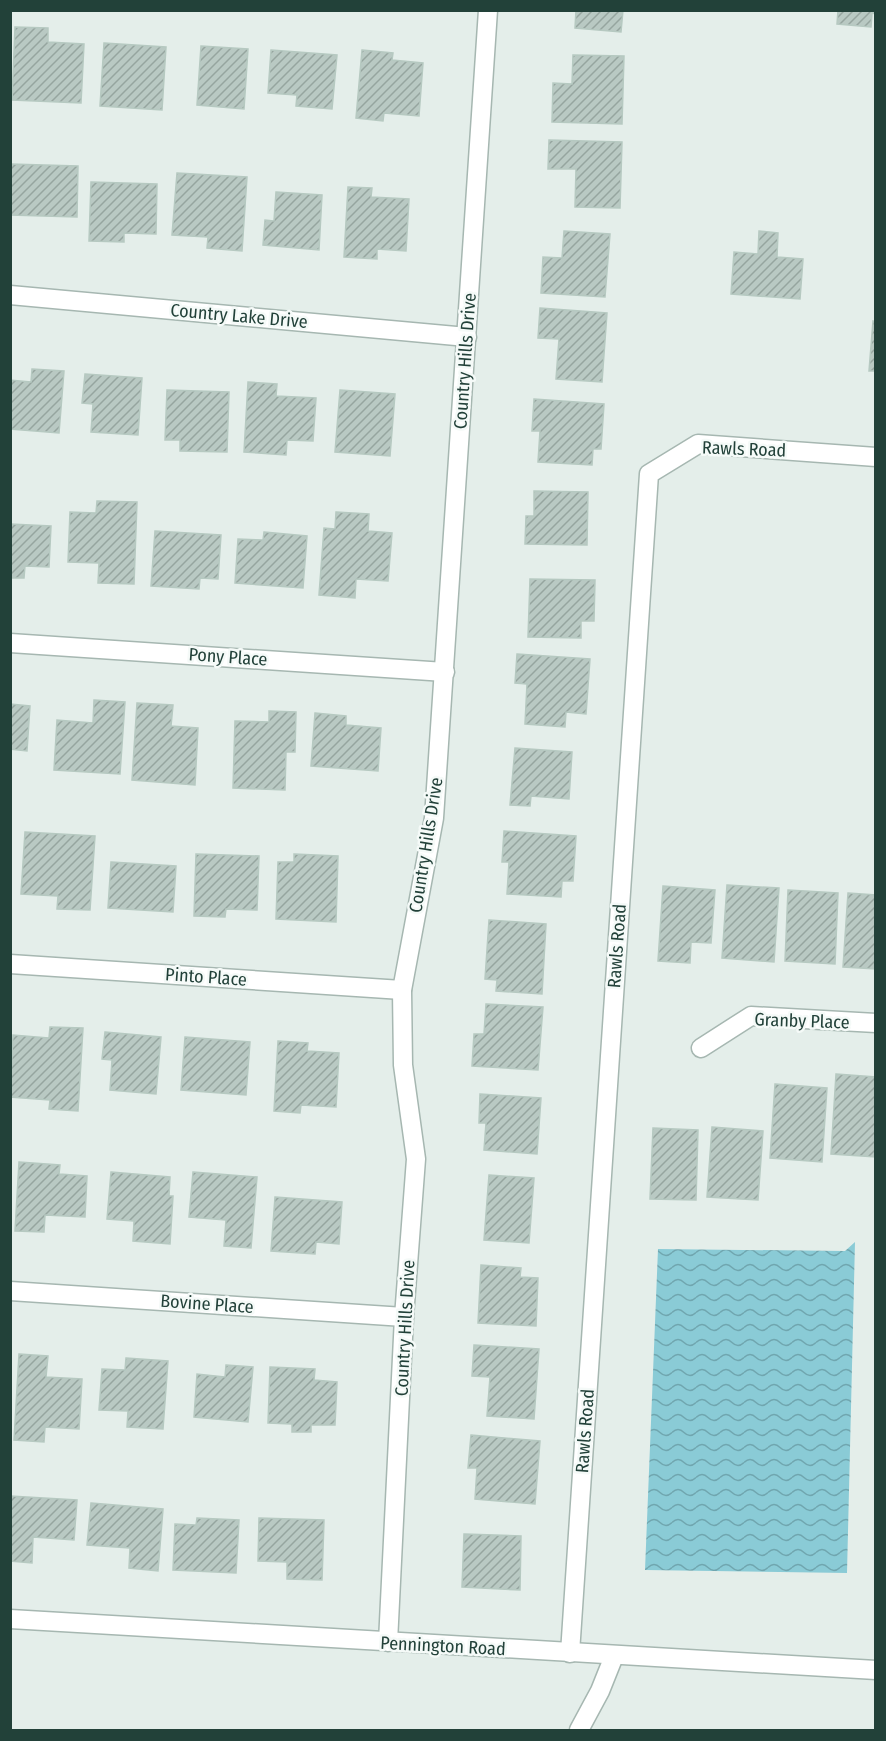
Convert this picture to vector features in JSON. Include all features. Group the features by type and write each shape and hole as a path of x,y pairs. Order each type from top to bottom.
{"street":[{"name":"Country Hills Drive","path":"388,1642 404,1317 417,1159 403,1065 402,990 434,818 488,10"},
{"name":"Country Lake Drive","path":"10,295 467,337"},
{"name":"Rawls Road","path":"570,1653 649,474 698,444 876,457"},
{"name":"Pony Place","path":"10,643 445,672"},
{"name":"Pinto Place","path":"10,964 402,990"},
{"name":"Granby Place","path":"701,1048 751,1016 876,1023"},
{"name":"Bovine Place","path":"10,1291 404,1317"},
{"name":"Pennington Road","path":"10,1619 876,1670"},
{"path":"579,1731 600,1691 614,1656"}],"water":[{"path":"855,1242 847,1573 645,1570 658,1249 845,1251"}],"building":[{"path":"576,10 623,10 621,32 575,28"},
{"path":"838,10 876,10 876,14 872,13 871,27 837,24"},
{"path":"15,27 48,28 48,42 84,44 81,103 12,100"},
{"path":"104,43 166,47 162,110 100,106"},
{"path":"201,46 248,49 244,109 197,105"},
{"path":"271,50 337,55 332,109 296,106 297,95 268,93"},
{"path":"362,50 393,53 392,60 423,63 419,116 384,113 383,121 356,118"},
{"path":"573,55 624,56 622,124 552,122 553,83 572,84"},
{"path":"549,140 622,142 620,208 575,207 576,169 548,169"},
{"path":"10,164 78,166 77,217 10,215"},
{"path":"177,173 247,177 242,251 207,248 208,237 172,235"},
{"path":"91,182 157,184 156,234 124,233 124,242 89,241"},
{"path":"348,187 372,188 371,197 409,199 406,251 377,249 377,259 344,257"},
{"path":"276,192 322,195 319,250 263,245 265,220 274,221"},
{"path":"564,231 610,234 605,297 541,293 543,257 562,258"},
{"path":"759,231 778,233 777,257 803,259 800,299 731,294 734,252 758,254"},
{"path":"540,308 607,313 602,382 556,379 559,339 538,338"},
{"path":"873,321 876,322 876,371 869,371"},
{"path":"32,369 64,371 59,433 10,429 10,380 31,382"},
{"path":"85,374 142,378 138,435 91,432 93,404 82,403"},
{"path":"248,382 277,384 276,396 316,398 313,441 287,440 286,455 244,452"},
{"path":"167,390 229,392 227,452 180,451 180,440 165,440"},
{"path":"340,390 395,394 390,456 335,452"},
{"path":"534,399 604,404 601,449 593,449 592,465 538,462 540,431 532,431"},
{"path":"534,491 588,492 587,545 525,544 526,516 534,516"},
{"path":"97,501 137,502 134,584 98,583 99,563 68,562 70,512 96,513"},
{"path":"336,512 369,514 368,531 392,533 388,581 356,579 355,598 319,595 324,528 335,529"},
{"path":"10,524 51,526 49,567 25,566 24,578 10,578"},
{"path":"155,531 221,535 218,579 200,578 199,589 151,586"},
{"path":"264,532 307,536 303,588 235,583 238,539 263,540"},
{"path":"530,579 595,580 594,621 581,621 581,638 528,637"},
{"path":"517,654 590,659 586,714 566,712 565,727 525,724 527,684 515,683"},
{"path":"94,700 125,702 120,774 54,770 57,720 93,723"},
{"path":"137,703 173,705 171,726 198,728 195,785 132,780"},
{"path":"10,704 30,706 27,751 10,749"},
{"path":"269,711 296,712 295,752 286,752 285,790 233,788 235,721 269,722"},
{"path":"315,713 346,716 346,725 381,728 378,771 311,766"},
{"path":"515,748 572,752 569,799 531,796 530,806 510,805"},
{"path":"504,831 576,836 573,881 562,881 561,897 507,894 509,862 502,862"},
{"path":"25,832 95,836 90,910 57,909 58,896 21,894"},
{"path":"196,854 259,856 257,910 226,909 225,917 194,916"},
{"path":"294,854 338,856 336,922 276,919 278,862 294,862"},
{"path":"111,862 176,866 173,912 108,908"},
{"path":"727,885 779,888 774,962 722,958"},
{"path":"663,886 715,890 711,943 691,942 690,963 658,961"},
{"path":"788,890 838,893 835,964 785,961"},
{"path":"848,893 876,895 876,969 843,967"},
{"path":"489,920 546,924 542,994 496,991 497,980 485,979"},
{"path":"486,1004 543,1007 538,1070 472,1066 474,1034 484,1034"},
{"path":"50,1027 83,1028 78,1111 49,1109 50,1100 10,1097 13,1035 49,1038"},
{"path":"105,1032 161,1037 156,1094 110,1090 112,1060 102,1059"},
{"path":"185,1037 250,1042 246,1095 181,1090"},
{"path":"278,1041 308,1043 307,1051 339,1053 336,1107 301,1105 300,1113 274,1111"},
{"path":"836,1074 876,1077 876,1157 831,1154"},
{"path":"775,1084 827,1088 822,1162 770,1158"},
{"path":"480,1094 541,1098 537,1154 484,1150 486,1123 479,1123"},
{"path":"712,1127 763,1131 758,1200 707,1197"},
{"path":"653,1128 698,1130 696,1200 650,1199"},
{"path":"19,1162 60,1165 59,1174 87,1176 85,1217 45,1215 44,1232 15,1231"},
{"path":"111,1172 170,1177 169,1196 173,1196 170,1244 133,1241 134,1221 107,1219"},
{"path":"193,1172 257,1177 251,1248 224,1246 226,1220 189,1217"},
{"path":"489,1175 534,1178 529,1243 484,1240"},
{"path":"275,1197 342,1202 339,1244 316,1242 315,1254 271,1251"},
{"path":"481,1265 521,1268 520,1277 538,1278 536,1326 478,1323"},
{"path":"474,1345 539,1349 534,1419 487,1416 490,1377 472,1376"},
{"path":"19,1354 48,1356 46,1377 82,1379 79,1429 45,1427 44,1442 14,1440"},
{"path":"126,1358 168,1361 163,1429 127,1427 128,1411 99,1410 102,1369 125,1370"},
{"path":"226,1365 253,1367 248,1422 194,1417 197,1374 225,1377"},
{"path":"270,1367 315,1369 314,1380 337,1382 335,1425 311,1425 311,1432 292,1432 292,1424 268,1423"},
{"path":"471,1435 540,1441 535,1504 475,1499 477,1468 468,1468"},
{"path":"10,1496 77,1500 74,1540 33,1537 32,1563 10,1561"},
{"path":"91,1503 163,1509 158,1571 129,1568 130,1548 87,1545"},
{"path":"197,1518 239,1520 236,1573 173,1570 175,1524 196,1525"},
{"path":"259,1518 324,1520 322,1580 287,1579 287,1562 258,1561"},
{"path":"464,1534 521,1536 520,1590 462,1587"}]}
